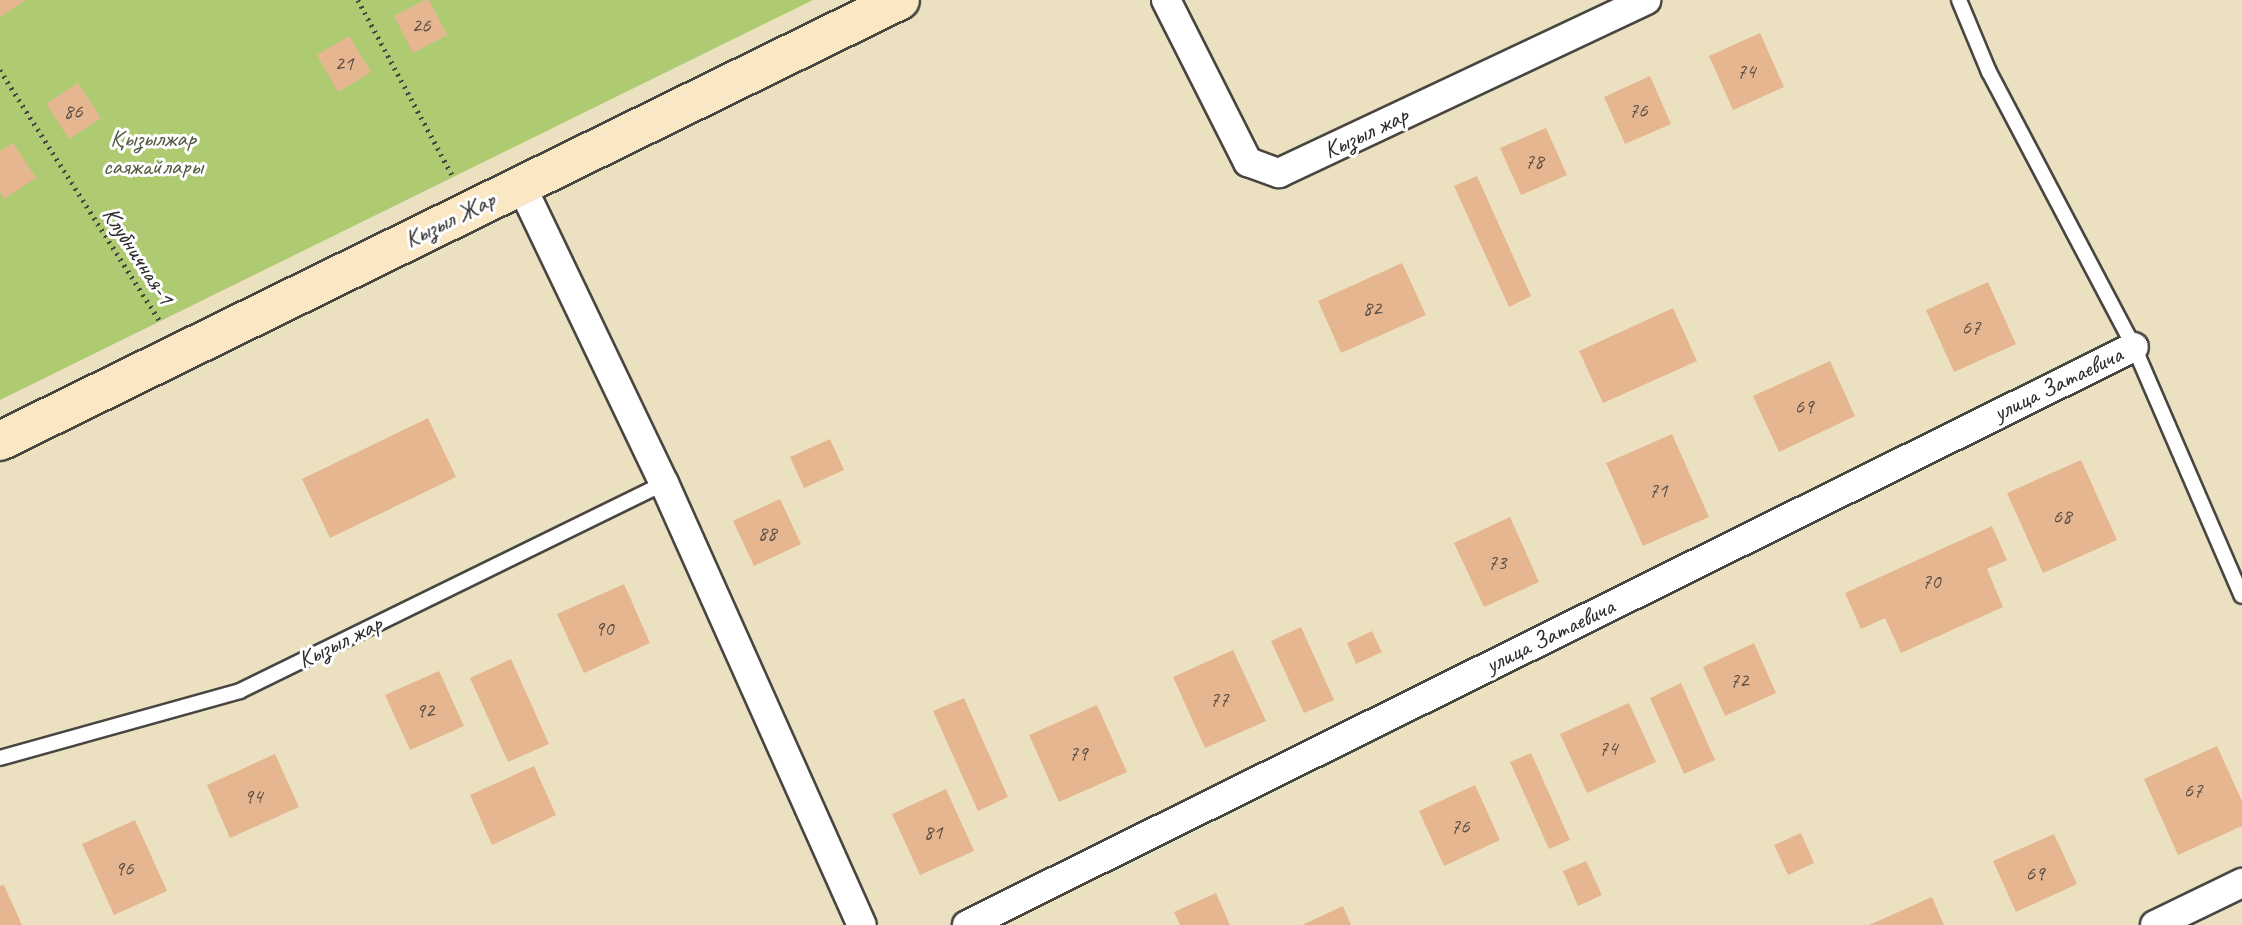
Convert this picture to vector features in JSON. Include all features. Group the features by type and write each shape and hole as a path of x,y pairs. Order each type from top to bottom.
{"main road":[{"name":"Кызыл Жар","path":"0,441 900,0"}],"street":[{"name":"Кызыл жар","path":"1166,0 1248,162 1279,173 1646,0"},
{"path":"521,186 664,483 862,925"},
{"name":"улица Затаевича","path":"967,925 2134,347"},
{"path":"2155,925 2242,883"}],"lane":[{"path":"1959,0 1989,72 2134,347 2242,596"},
{"name":"Кызыл жар","path":"0,758 240,691 664,483"}],"path":[{"path":"358,0 470,210"},
{"name":"Клубничная-1","path":"0,71 180,353"}],"green space":[{"name":"Қызылжар саяжайлары","path":"0,0 813,0 0,400"}],"building":[{"path":"0,0 26,0 0,17"},
{"path":"429,0 447,35 413,53 394,16"},
{"path":"1760,33 1784,87 1733,110 1709,56"},
{"path":"349,36 371,72 338,92 317,55"},
{"path":"1650,76 1671,124 1625,144 1604,97"},
{"path":"78,83 101,118 69,139 46,104"},
{"path":"1546,128 1567,175 1521,195 1500,148"},
{"path":"13,143 36,178 4,199 0,192 0,151"},
{"path":"1477,176 1531,296 1509,307 1454,186"},
{"path":"1402,263 1426,315 1341,353 1318,301"},
{"path":"1988,282 2016,344 1954,372 1926,310"},
{"path":"1673,308 1697,361 1603,403 1579,351"},
{"path":"1830,361 1855,416 1779,452 1753,396"},
{"path":"428,418 456,477 330,538 302,479"},
{"path":"1672,434 1709,517 1643,546 1606,463"},
{"path":"830,439 844,470 804,488 790,457"},
{"path":"2081,460 2117,540 2043,573 2007,493"},
{"path":"780,499 801,544 754,566 733,521"},
{"path":"1510,517 1539,582 1484,607 1454,543"},
{"path":"1992,526 2007,560 1987,569 2003,607 1901,653 1885,618 1861,629 1845,593"},
{"path":"624,584 650,643 584,673 557,614"},
{"path":"1301,627 1334,700 1304,713 1271,641"},
{"path":"1372,631 1382,652 1356,664 1347,643"},
{"path":"1754,643 1776,693 1725,716 1703,667"},
{"path":"1233,650 1266,721 1205,748 1173,677"},
{"path":"511,659 549,744 508,762 470,678"},
{"path":"439,671 464,726 410,750 385,695"},
{"path":"1681,683 1715,760 1684,774 1650,698"},
{"path":"964,698 1008,797 978,811 933,711"},
{"path":"1629,703 1656,762 1587,793 1560,734"},
{"path":"1097,705 1127,772 1059,802 1029,735"},
{"path":"2217,746 2242,801 2242,826 2178,855 2144,779"},
{"path":"1531,753 1570,840 1549,849 1510,762"},
{"path":"275,754 299,807 230,838 207,785"},
{"path":"534,766 556,815 492,845 470,795"},
{"path":"1475,785 1500,840 1444,866 1419,811"},
{"path":"946,789 974,851 920,875 892,814"},
{"path":"135,820 167,891 114,915 82,844"},
{"path":"1801,833 1814,863 1788,875 1774,845"},
{"path":"2054,834 2077,884 2016,912 1993,861"},
{"path":"1586,861 1602,895 1578,906 1563,871"},
{"path":"4,885 22,925 0,925 0,886"},
{"path":"1216,893 1230,925 1180,925 1174,912"},
{"path":"1932,897 1944,925 1869,925"},
{"path":"1343,906 1351,925 1302,925"}]}
